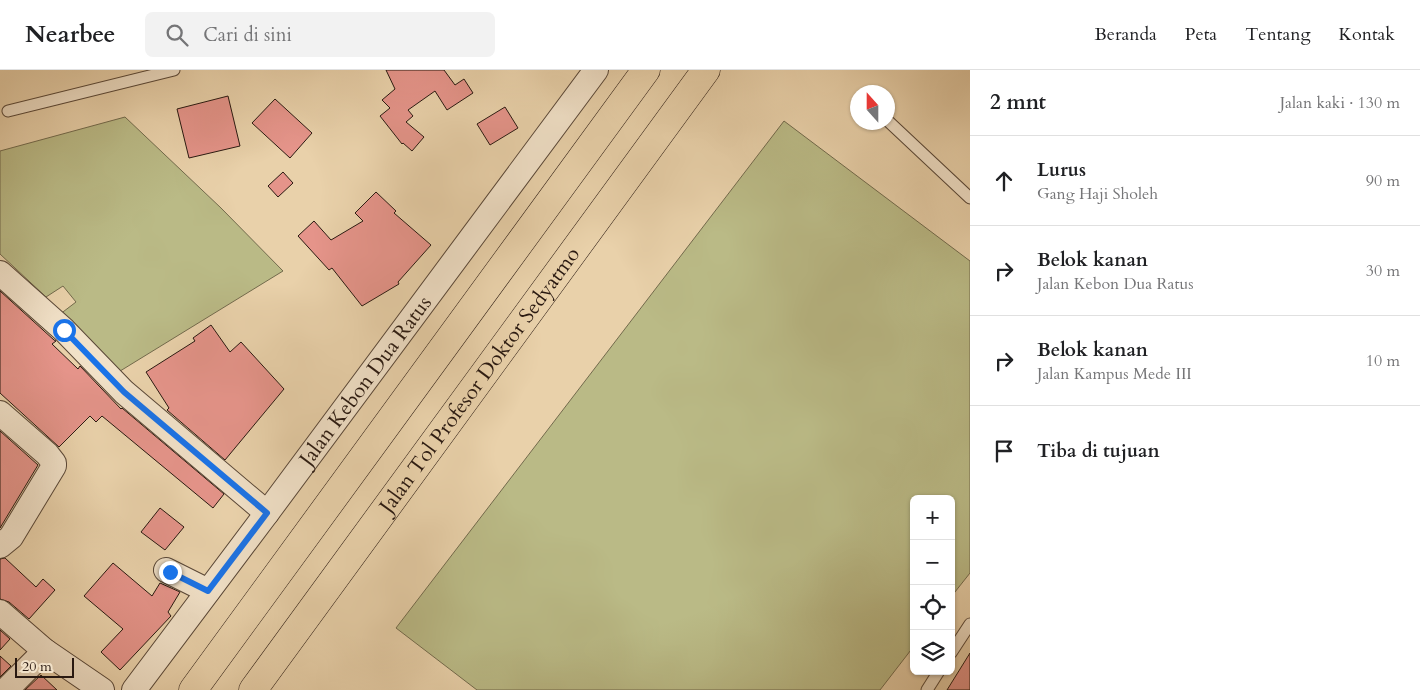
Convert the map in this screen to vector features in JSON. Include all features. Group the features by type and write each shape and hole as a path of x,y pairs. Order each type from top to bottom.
{"highway":[{"path":"193,690 646,70"},
{"name":"Jalan Tol Profesor Doktor Sedyatmo","path":"253,690 706,70"}],"street":[{"name":"Jalan Kebon Dua Ratus","path":"134,690 596,70"},
{"path":"0,273 64,330 124,392 267,513"},
{"path":"0,413 47,454 54,463 54,466 10,537 0,546"},
{"path":"166,570 208,591"},
{"path":"0,612 45,651 102,690"},
{"path":"6,690 45,651"}],"lane":[{"path":"8,111 174,70"},
{"path":"895,128 970,198"},
{"path":"955,646 970,624"},
{"path":"927,690 936,675"}],"green space":[{"path":"125,117 221,208 283,271 112,376 55,318 76,302 63,286 46,297 0,254 0,151"},
{"path":"784,121 970,261 970,573 955,592 955,495 910,495 910,651 880,690 477,690 396,628"}],"building":[{"path":"386,70 444,70 455,85 464,79 473,93 447,110 435,91 408,110 413,116 406,122 424,137 412,151 402,144 380,116 390,108 382,100 395,89"},
{"path":"228,96 240,146 189,158 177,109"},
{"path":"275,99 312,133 290,158 252,123"},
{"path":"505,107 518,128 490,145 477,124"},
{"path":"283,172 293,183 278,197 268,186"},
{"path":"376,192 396,211 394,213 431,245 398,282 399,284 362,306 332,268 329,270 298,236 314,221 331,240 363,221 355,213"},
{"path":"0,291 56,341 52,344 78,369 80,366 121,409 224,494 213,508 102,416 96,422 90,416 59,447 0,393"},
{"path":"211,325 230,352 241,342 284,389 225,460 167,410 169,408 146,372 195,341 193,338"},
{"path":"0,431 38,465 0,528"},
{"path":"160,508 184,527 165,550 141,532"},
{"path":"5,558 36,587 43,579 55,590 29,619 9,602 0,599 0,559"},
{"path":"113,563 152,596 160,583 180,592 168,612 171,616 120,670 101,652 123,629 84,596"},
{"path":"0,630 10,639 0,650"},
{"path":"970,653 970,690 947,690"},
{"path":"0,656 11,666 0,677"},
{"path":"41,675 57,690 25,690"}],"route":[{"path":"64,330 124,392 267,513 208,591 170,572"}]}
